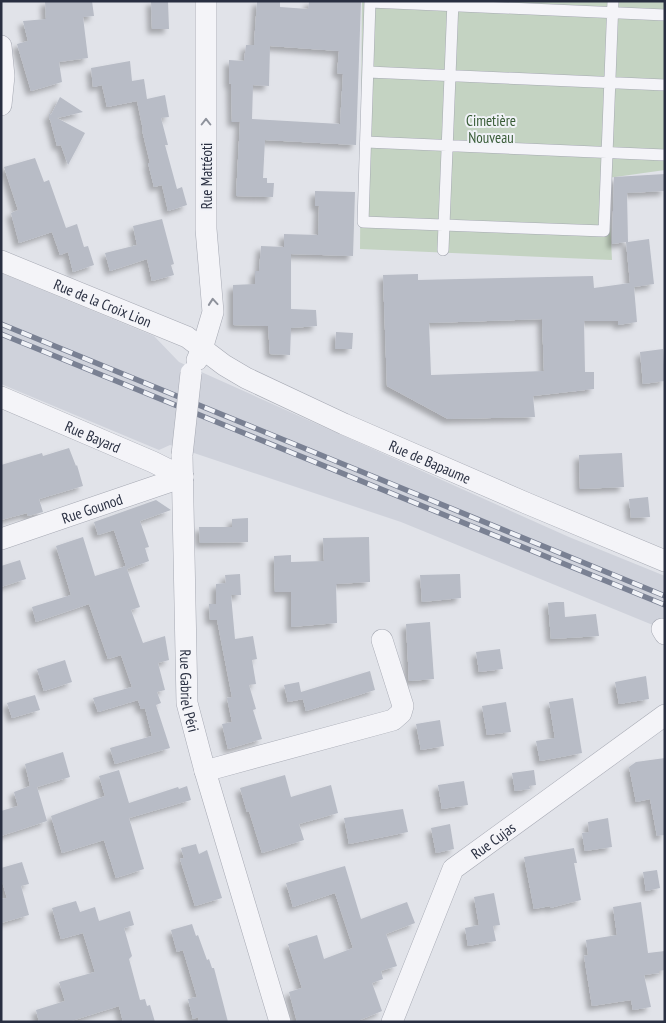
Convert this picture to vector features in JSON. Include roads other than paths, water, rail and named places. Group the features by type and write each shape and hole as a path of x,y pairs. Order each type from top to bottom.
{"street":[{"name":"Rue Mattéoti","path":"202,349 213,312 206,229 206,1"},
{"path":"1,46 4,76 1,104"},
{"name":"Rue de la Croix Lion","path":"1,261 187,337 202,349"},
{"name":"Rue Gabriel Péri","path":"202,349 191,373 182,455 187,703 205,771 280,1022"},
{"name":"Rue de Bapaume","path":"202,349 246,378 344,424 526,504 665,561"},
{"name":"Rue Bayard","path":"1,397 153,462 183,477"},
{"name":"Rue Gounod","path":"1,539 183,477"},
{"path":"205,771 394,720 401,713 403,706 382,640"},
{"name":"Rue Cujas","path":"392,1022 453,869 665,715"}],"lane":[{"path":"613,7 604,231 364,222 370,2 613,7 665,15"},
{"path":"443,250 453,3"},
{"path":"368,72 665,85"},
{"path":"366,142 665,155"}],"railway":[{"path":"1,324 665,596"},
{"path":"1,334 665,605"}],"park label":[{"name":"Cimetière Nouveau","path":"491,128"}]}
